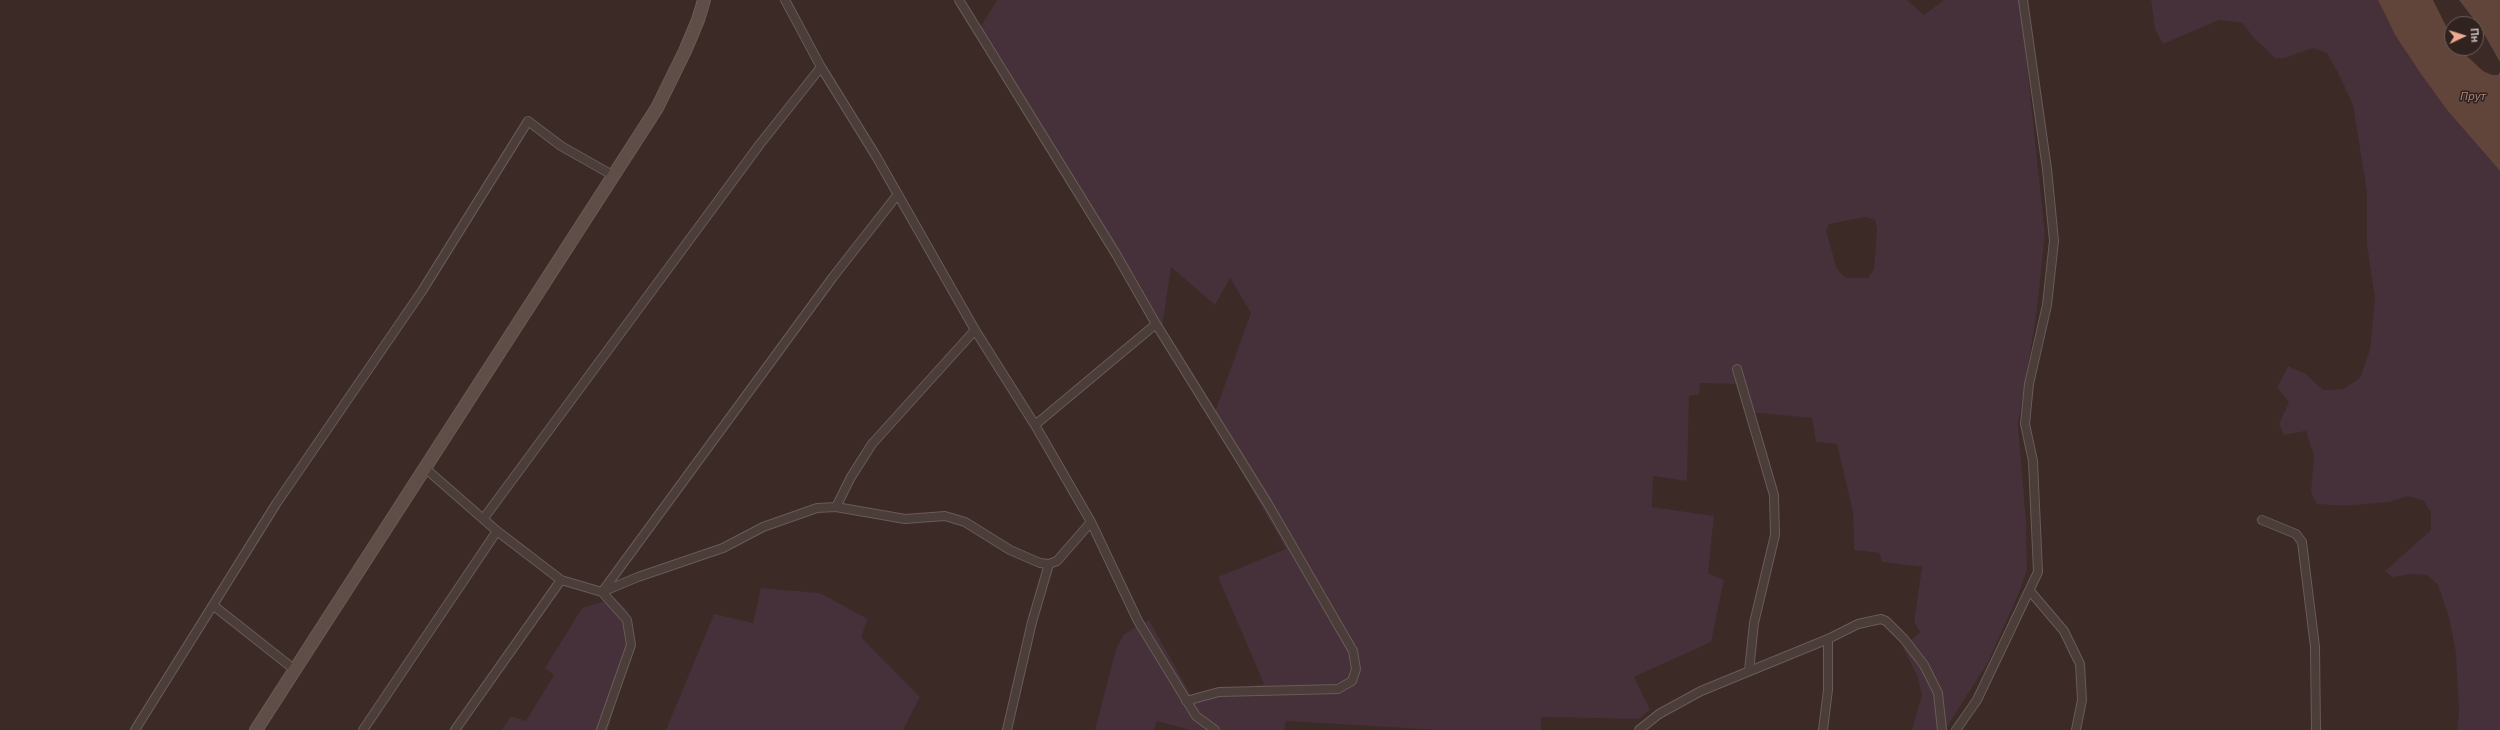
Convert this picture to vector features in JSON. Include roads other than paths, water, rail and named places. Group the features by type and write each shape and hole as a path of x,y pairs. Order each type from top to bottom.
{"main road":[{"path":"256,730 426,469 657,108 690,39 704,0"}],"street":[{"path":"786,0 821,67 898,194 975,330 1035,425 1091,522 1138,621 1203,730"},
{"path":"959,0 1116,254 1156,324 1268,504 1352,651 1356,669 1352,681 1338,689 1219,692 1186,701"},
{"path":"1956,730 1977,700 2038,572 2033,461 2025,424 2029,384 2047,304 2054,241 2047,169 2023,0"},
{"path":"484,518 760,144 821,67"},
{"path":"135,730 214,606 276,504 422,291 528,121 561,146 614,176"},
{"path":"602,592 828,283 898,194"},
{"path":"1035,425 1156,324"},
{"path":"836,507 851,477 872,444 975,330"},
{"path":"1738,369 1766,463 1775,506 1774,535 1754,623 1749,671"},
{"path":"426,469 484,518 497,531 562,580 602,592 627,620 631,645 601,730"},
{"path":"602,592 638,577 723,548 763,527 802,512 817,508 836,507 905,519 945,516 965,522 1010,550 1040,563 1049,564 1057,560 1091,522"},
{"path":"2262,520 2296,534 2302,542 2315,648 2316,730"},
{"path":"363,730 497,531"},
{"path":"1007,730 1032,622 1049,564"},
{"path":"455,730 562,580"},
{"path":"2030,591 2064,631 2080,664 2082,700 2076,730"},
{"path":"214,606 295,670"},
{"path":"1639,730 1659,714 1701,691 1828,639 1858,624 1881,619 1886,621 1904,639 1924,665 1938,693 1942,730"},
{"path":"1823,730 1828,690 1828,639"},
{"path":"1196,716 1215,730"}],"water":[{"name":"Прут","path":"2378,0 2433,0 2444,22 2444,56 2467,56 2483,71 2492,75 2498,75 2500,72 2500,171 2447,110 2395,35"},
{"name":"Прут","path":"2459,0 2500,0 2500,62 2484,34 2484,16 2471,16"}]}
